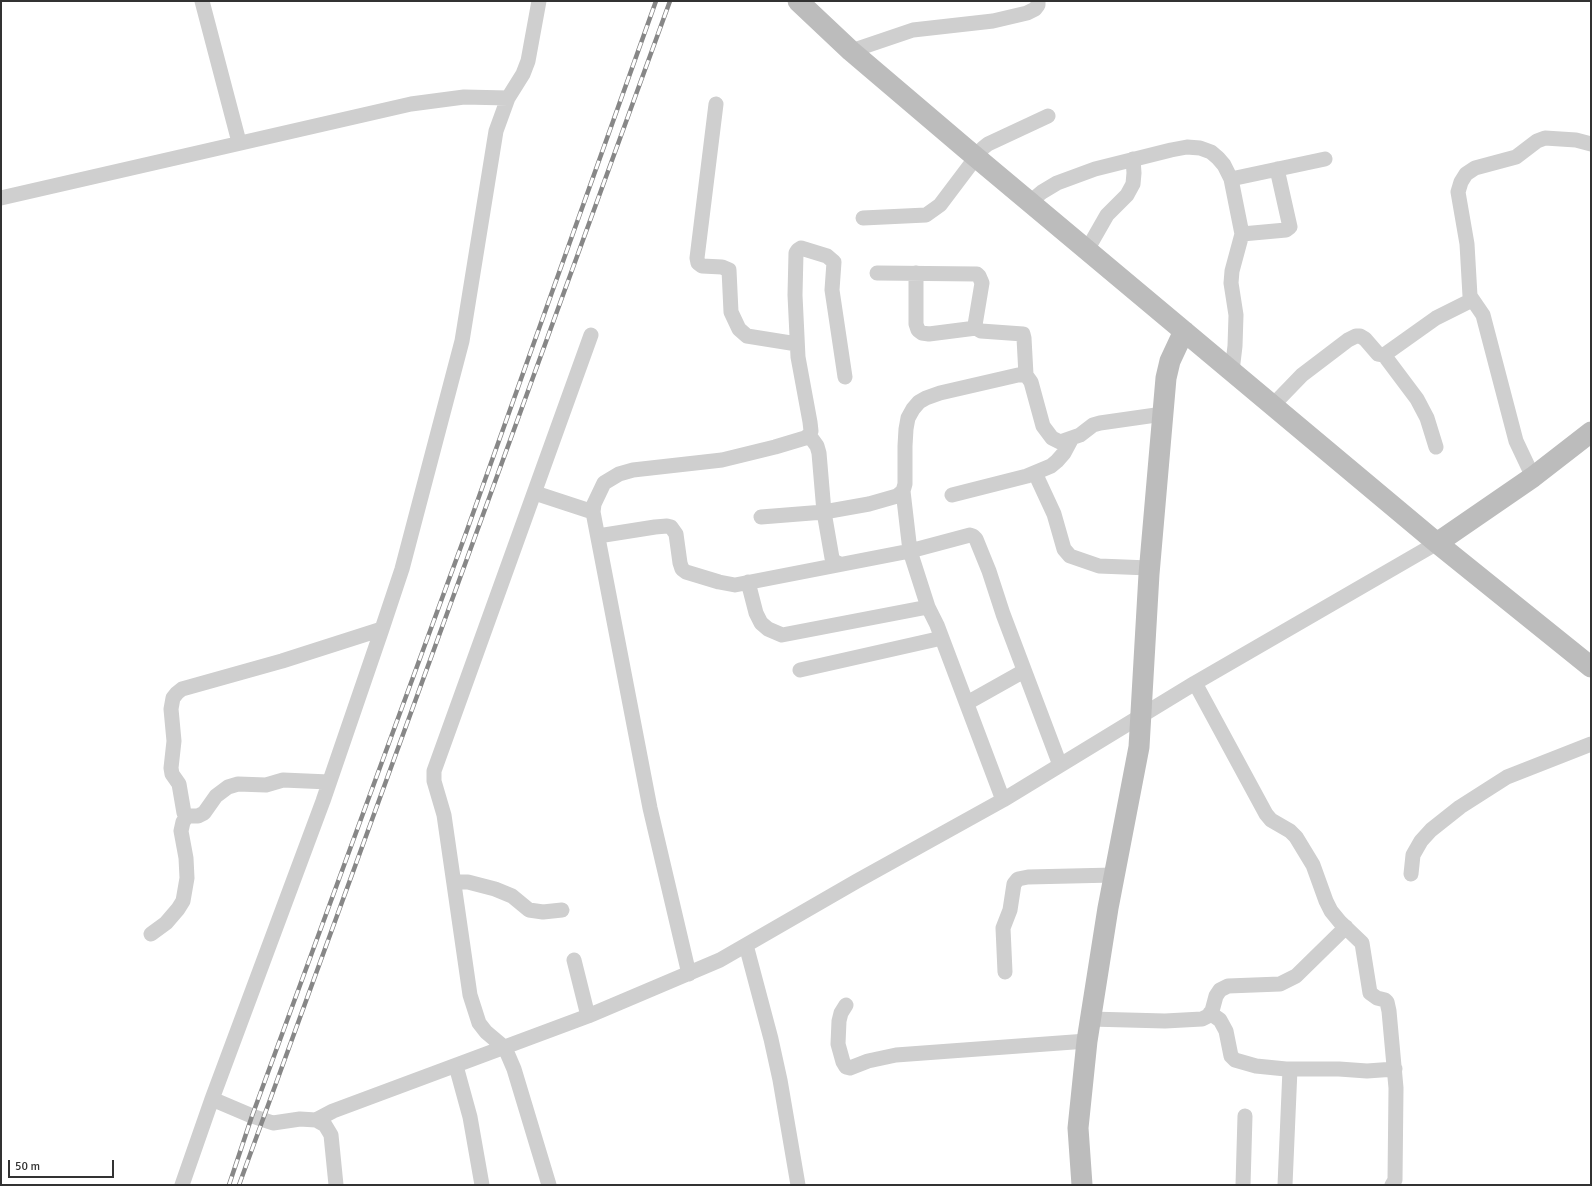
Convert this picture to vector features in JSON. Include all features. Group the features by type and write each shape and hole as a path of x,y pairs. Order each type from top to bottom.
{"street":[{"path":"202,1 239,142"},
{"path":"182,1185 212,1099 329,782 402,569 462,341 496,131 508,98 523,74 528,61 539,1"},
{"path":"798,1 851,51 976,157 1437,543 1591,667"},
{"path":"851,51 913,30 993,21 1027,13 1035,9 1038,5 1038,1"},
{"path":"1,198 239,142 281,134 411,104 464,97 508,98"},
{"path":"716,104 697,258 698,262 702,266 722,267 729,270 731,312 739,329 748,336 797,344"},
{"path":"863,218 926,215 940,205 983,148 993,141 1048,116"},
{"path":"1533,477 1516,441 1483,315 1472,300 1468,287 1467,244 1458,192 1461,182 1466,174 1475,168 1516,157 1537,141 1545,138 1576,140 1591,144"},
{"path":"1030,202 1042,192 1057,183 1095,169 1133,159 1187,147 1200,148 1210,152 1218,158 1224,165 1231,178 1242,234 1232,270 1231,283 1236,315 1235,346 1232,371"},
{"path":"1087,250 1107,215 1127,195 1133,184 1133,159"},
{"path":"1231,178 1277,170 1325,159"},
{"path":"1242,234 1286,230 1290,227 1277,170"},
{"path":"689,974 650,808 598,536 594,504 604,483 619,474 633,470 722,460 775,447 809,435 811,431 810,422 797,344 795,295 796,253 801,248 827,256 834,262 832,290 845,377"},
{"path":"877,272 977,274 982,283 975,324 976,328"},
{"path":"916,273 916,324 918,330 922,333 929,334 976,328 981,331 1023,334 1026,376"},
{"path":"1384,355 1436,318 1472,300"},
{"path":"1082,1185 1078,1128 1087,1041 1114,875 1139,747 1150,568 1166,378 1170,362 1184,331"},
{"path":"549,1185 526,1104 514,1069 505,1048 486,1032 479,1023 470,995 444,815 434,781 434,770 591,335"},
{"path":"1273,405 1318,361 1348,340 1356,336 1360,336 1365,339 1378,354 1384,355 1417,399 1427,418 1436,447"},
{"path":"1003,800 942,638 928,607 910,551 903,491 905,484 906,429 908,418 912,409 926,398 940,393 1018,375 1026,376 1032,382 1043,426 1052,438 1060,442 1080,435 1093,424 1163,414"},
{"path":"316,1120 333,1111 588,1016 720,960 857,881 1003,800 1195,683 1437,543 1533,477 1591,432"},
{"path":"809,435 817,446 819,453 824,512 832,558 835,562 840,564"},
{"path":"952,495 1035,472 1051,466 1057,462 1072,438"},
{"path":"1035,472 1054,514 1064,549 1070,556 1098,566 1150,568"},
{"path":"760,517 824,512 869,504 897,496 903,491"},
{"path":"535,493 594,512"},
{"path":"598,536 667,526 674,529 676,534 682,569 686,572 736,585 910,551 970,535 976,539 1060,765"},
{"path":"748,582 756,613 761,622 768,629 782,634 928,607"},
{"path":"187,816 184,813 179,784 172,774 171,768 174,741 171,710 172,698 177,693 182,689 282,661 382,629"},
{"path":"800,670 942,638"},
{"path":"967,703 1024,671"},
{"path":"1195,683 1266,814 1276,824 1290,831 1300,842 1313,865 1326,902 1331,911 1362,942 1370,994 1387,1002 1396,1088 1395,1180 1392,1185"},
{"path":"1411,874 1413,855 1421,841 1431,830 1460,807 1507,777 1591,744"},
{"path":"187,816 198,816 204,813 216,796 228,787 238,784 266,785 283,780 329,782"},
{"path":"151,934 166,923 183,901 187,878 186,858 181,831 183,822 187,816"},
{"path":"1005,972 1003,928 1010,910 1014,884 1018,879 1028,877 1114,875"},
{"path":"454,882 468,882 495,889 512,896 529,910 543,912 562,910"},
{"path":"1090,1019 1165,1021 1202,1019 1210,1013 1216,996 1220,990 1228,986 1280,984 1296,976 1346,927"},
{"path":"746,945 771,1039 780,1080 798,1185"},
{"path":"574,960 588,1016"},
{"path":"846,1005 841,1013 839,1021 838,1044 843,1062 846,1067 850,1068 868,1061 896,1055 1087,1041"},
{"path":"1210,1013 1220,1020 1226,1031 1231,1056 1235,1060 1256,1066 1290,1069 1339,1069 1367,1071 1395,1069"},
{"path":"456,1066 470,1117 482,1185"},
{"path":"1286,1185 1290,1069"},
{"path":"212,1099 273,1123 300,1119 316,1120 325,1125 331,1135 336,1185"},
{"path":"1243,1185 1245,1116"}],"railway":[{"path":"229,1185 252,1116 466,533 656,1"},
{"path":"239,1185 670,1"}]}
